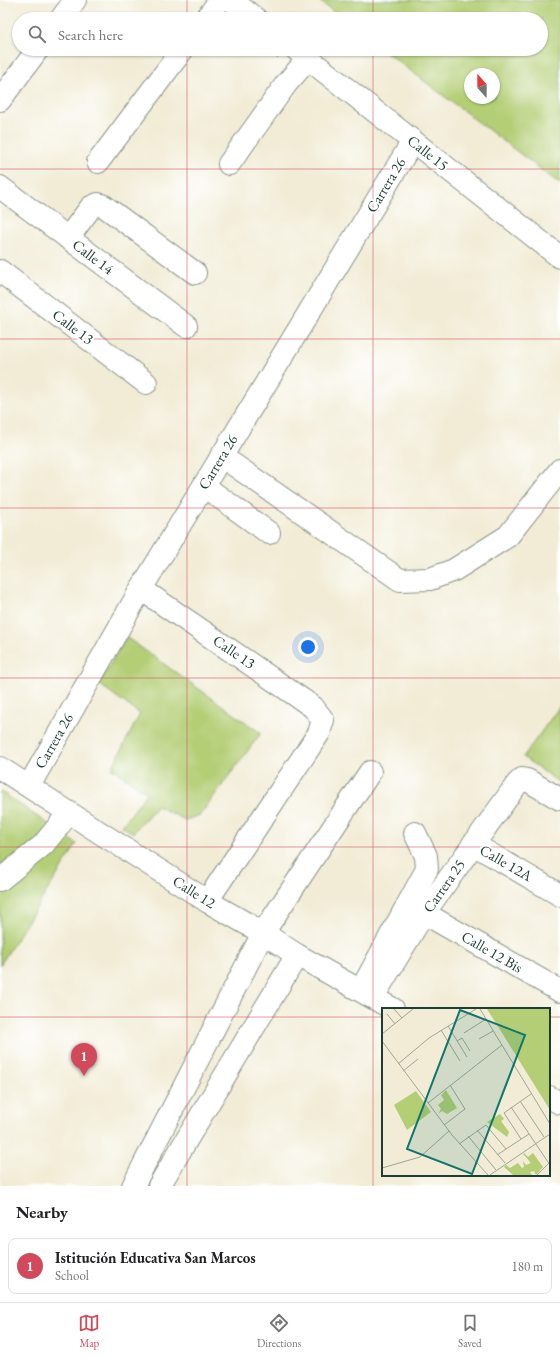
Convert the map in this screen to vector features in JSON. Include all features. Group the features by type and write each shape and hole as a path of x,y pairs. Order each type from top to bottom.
{"street":[{"path":"66,12 75,0"},
{"path":"211,12 220,0"},
{"path":"231,0 247,12"},
{"path":"0,100 33,56"},
{"path":"98,162 178,56"},
{"path":"229,164 286,84 301,56"},
{"name":"Calle 15","path":"305,56 560,257"},
{"name":"Carrera 26","path":"28,786 141,589 413,141"},
{"name":"Calle 14","path":"0,187 186,326"},
{"path":"68,238 91,207 98,204 104,206 195,273"},
{"name":"Calle 13","path":"0,271 146,383"},
{"path":"221,456 400,580 430,579 454,570 508,536 560,470"},
{"path":"204,486 269,533"},
{"name":"Calle 13","path":"141,589 313,707 323,720 319,733 207,900"},
{"name":"Calle 12","path":"0,768 207,900 297,955 391,1008"},
{"path":"133,1186 263,933 370,772"},
{"name":"Carrera 25","path":"367,994 516,784 522,779 527,780 560,799"},
{"path":"0,880 43,845 70,813"},
{"path":"367,994 427,869 426,856 415,833"},
{"name":"Calle 12A","path":"473,844 560,894"},
{"name":"Calle 12 Bis","path":"424,913 560,991"},
{"path":"159,1186 297,955"},
{"path":"550,1098 560,1103"}],"green space":[{"path":"318,0 560,0 560,184 391,56 548,56 548,12 334,12"},
{"path":"126,637 261,733 200,815 185,820 157,806 133,833 122,826 147,793 112,768 140,714 99,684"},
{"path":"560,706 560,783 523,757"},
{"path":"0,791 77,844 0,965"}],"place":[{"name":"Istitución Educativa San Marcos","path":"84,1076"}]}
